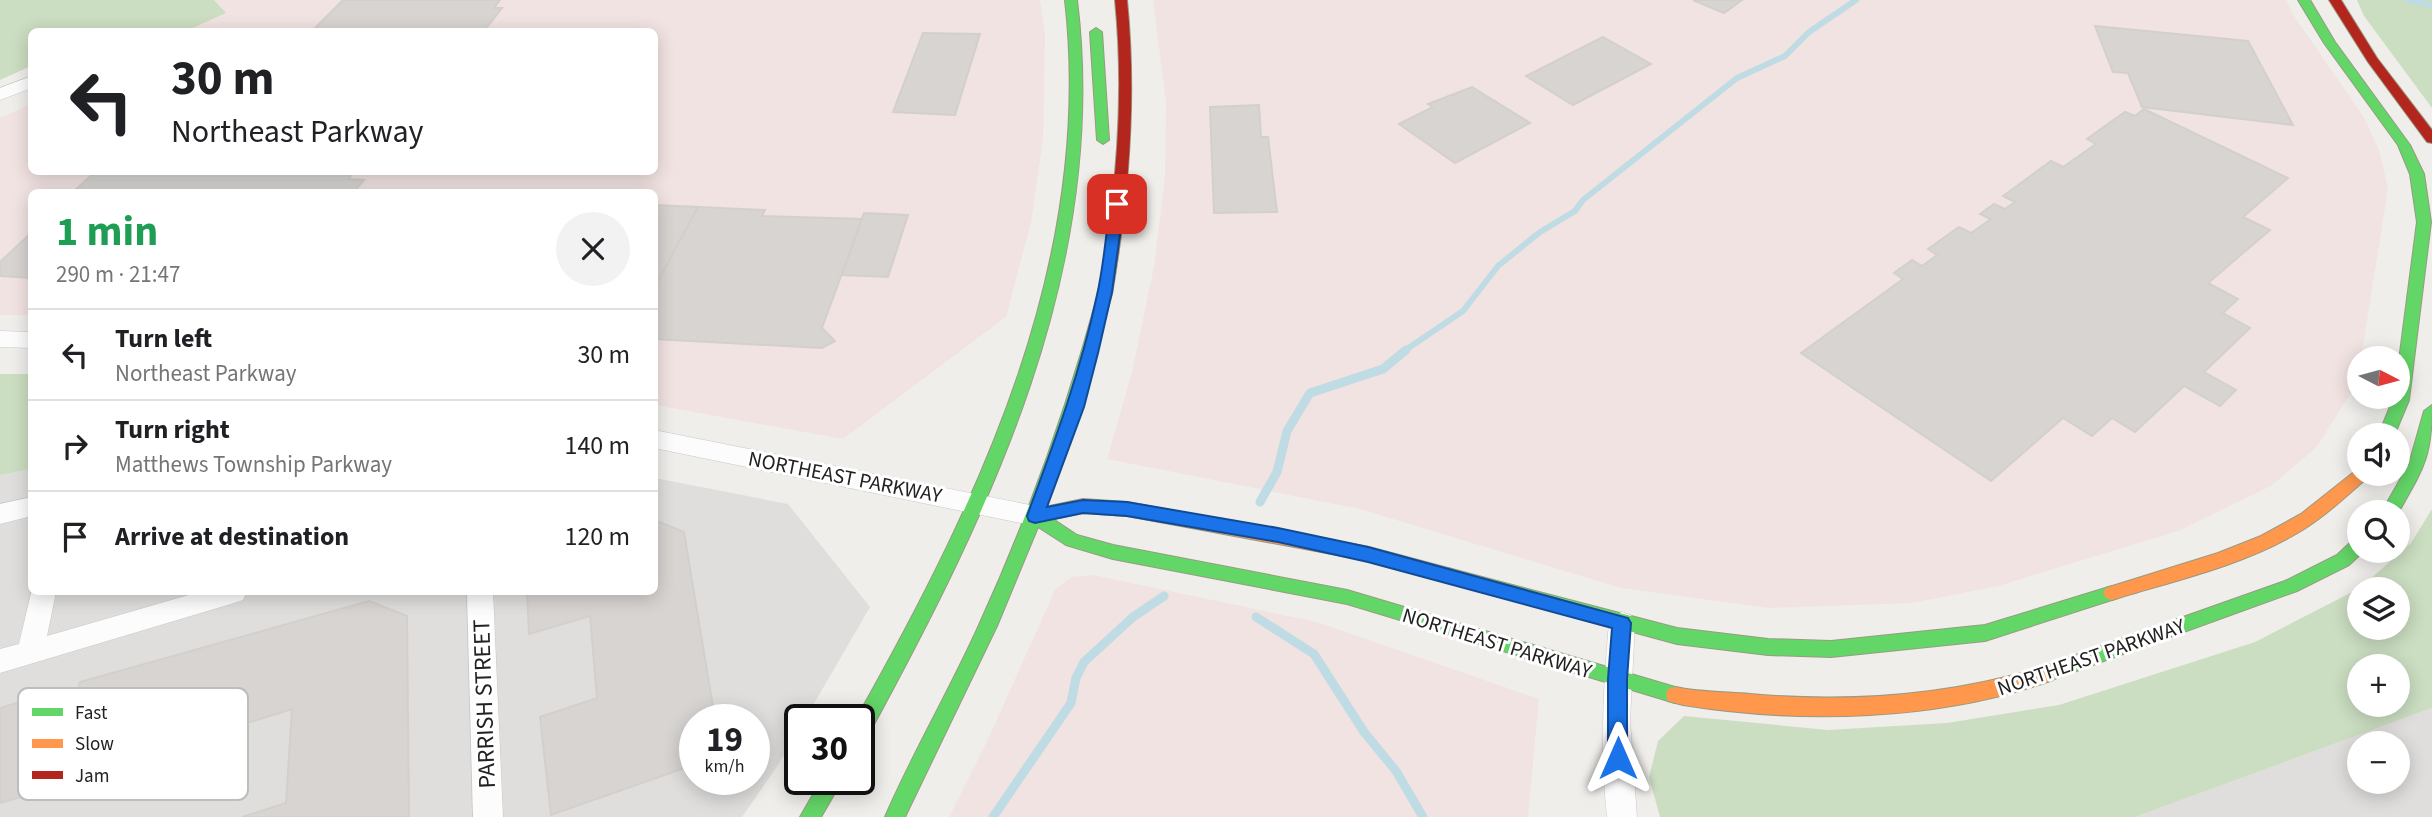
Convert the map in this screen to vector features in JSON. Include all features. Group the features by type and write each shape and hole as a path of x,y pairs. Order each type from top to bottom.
{"street":[{"path":"895,817 994,617 1076,407 1091,353 1105,292 1124,157 1127,40 1118,0"},
{"path":"2304,0 2330,43 2404,145 2417,174 2424,222 2401,400 2391,423"},
{"path":"2334,0 2372,59 2432,139"},
{"path":"1072,6 1095,23 1103,112 1104,167 1117,204"},
{"path":"875,705 977,503 1024,384 1055,280 1073,158 1077,101 1072,6"},
{"path":"0,95 28,83"},
{"path":"0,339 28,340"},
{"path":"2398,500 2407,488 2427,444 2432,411"},
{"name":"NORTHEAST PARKWAY","path":"658,440 1035,516 1072,540 1113,552 1346,597 1679,696 1774,706 1860,710 2002,690 2291,586 2347,556"},
{"name":"NORTHEAST PARKWAY","path":"1035,516 1083,506 1127,509 1278,535 1381,558 1676,636 1755,646 1831,649 1985,633 2208,562 2286,531 2323,506 2347,485"},
{"path":"0,514 28,507"},
{"path":"30,652 42,595"},
{"path":"0,660 224,595"},
{"name":"PARRISH STREET","path":"480,595 488,817"},
{"path":"1622,623 1617,679 1618,782 1622,817"},
{"path":"810,817 823,795"}],"shaded area":[{"path":"214,0 1040,0 1045,34 1043,139 1031,222 1006,317 843,439 658,406 658,189 28,189 28,315 0,315 0,118 28,105 28,175 658,175 658,28 192,28 225,13"},
{"path":"1153,0 2286,0 2292,13 2363,116 2380,152 2388,189 2363,346 2347,346 2347,399 2316,448 2271,486 2178,531 1998,586 1912,603 1769,608 1621,588 1360,509 1107,459 1132,372 1154,267 1165,178 1166,101"},
{"path":"28,470 28,595 658,595 658,479 788,504 870,607 814,704 784,704 784,755 770,777 770,704 679,704 679,795 757,795 742,817 0,817 0,475"},
{"path":"1093,575 1317,622 1539,699 1528,817 949,817 990,735 1055,590 1071,577"},
{"path":"2432,708 2432,817 2135,817 2347,739 2347,794 2410,794 2410,731 2369,731"}],"green space":[{"path":"0,0 214,0 226,13 193,28 28,28 28,67 0,80"},
{"path":"2357,0 2432,0 2432,108 2364,16"},
{"path":"0,374 28,374 28,470 0,475"},
{"path":"2432,509 2432,708 2410,716 2410,654 2347,654 2347,717 2407,717 2369,731 2347,731 2347,739 2135,817 1660,817 1649,777 1658,741 1684,716 1828,730 1947,723 2059,705 2255,642 2347,595 2347,640 2410,640 2410,577 2372,577 2388,563 2410,563 2410,544"}],"building":[{"path":"343,0 500,0 494,8 502,8 486,28 315,28"},
{"path":"1693,0 1742,0 1724,13"},
{"path":"2095,26 2248,41 2293,125 2142,107 2128,73 2113,72"},
{"path":"923,33 980,34 955,115 893,112"},
{"path":"1603,37 1651,64 1573,105 1526,76"},
{"path":"1472,87 1530,123 1455,163 1399,124 1433,107 1428,104"},
{"path":"1259,105 1261,137 1268,137 1277,212 1214,213 1210,107"},
{"path":"2144,109 2288,178 2243,217 2270,230 2208,283 2238,299 2223,313 2250,328 2204,372 2236,390 2220,406 2184,386 2135,432 2112,418 2092,436 2063,418 1991,481 1801,353 1903,279 1894,273 1912,260 1922,266 1937,255 1928,249 1959,227 1971,233 1991,219 1980,214 1994,204 2005,209 2015,202 2003,196 2051,161 2063,167 2096,144 2087,139 2125,112 2135,116"},
{"path":"92,175 351,175 348,179 364,180 356,189 76,189"},
{"path":"658,205 698,207 658,281"},
{"path":"698,207 765,210 762,216 862,219 822,328 835,341 822,348 658,339 658,282"},
{"path":"864,213 908,215 888,277 842,275"},
{"path":"28,236 28,278 0,276 0,262"},
{"path":"658,522 684,532 713,704 679,704 679,770 551,815 540,717 597,698 590,616 529,634 527,595 658,595"},
{"path":"369,601 407,616 409,817 242,817 286,803 292,709 248,723 248,688 79,688 80,682"},
{"path":"18,703 18,798 0,803 0,708"}],"waterway":[{"path":"1404,351 1463,311 1498,266 1540,232 1575,211 1583,200 1737,78 1785,56 1809,32 1856,0"},
{"path":"2407,0 2432,5"},
{"path":"1260,502 1277,472 1287,431 1310,393 1383,369 1406,350"},
{"path":"993,817 1071,703 1076,678 1084,662 1133,617 1164,596"},
{"path":"1256,617 1314,654 1364,732 1396,771 1423,817"}],"traffic: fast":[{"path":"875,704 947,568 973,512 998,455 1039,338 1059,256 1074,142 1076,71 1071,0"},
{"path":"2304,0 2330,43 2404,145 2417,174 2424,222 2401,400 2391,423"},
{"path":"1096,32 1103,140"},
{"path":"895,817 988,626 1016,562 1065,431 1105,294"},
{"path":"2397,500 2417,465 2432,411"},
{"path":"1035,516 1072,540 1113,552 1347,597 1675,695"},
{"path":"2046,674 2291,586 2347,556"},
{"path":"1448,575 1677,636 1768,647 1831,649 1985,633 2112,593"},
{"path":"810,817 823,795"}],"traffic: slow":[{"path":"2112,593 2224,558 2267,541 2307,519 2347,485"},
{"path":"1035,516 1083,506 1127,509 1369,554 1448,575"},
{"path":"1675,695 1817,707 1894,705 1971,695 2046,674"}],"traffic: jam":[{"path":"1105,294 1117,222 1125,148 1127,74 1121,0"},
{"path":"2335,0 2372,59 2432,139"}],"route":[{"path":"1117,204 1105,292 1091,353 1076,407 1035,516 1083,506 1127,509 1278,535 1368,554 1622,623 1617,679 1618,758"}]}
